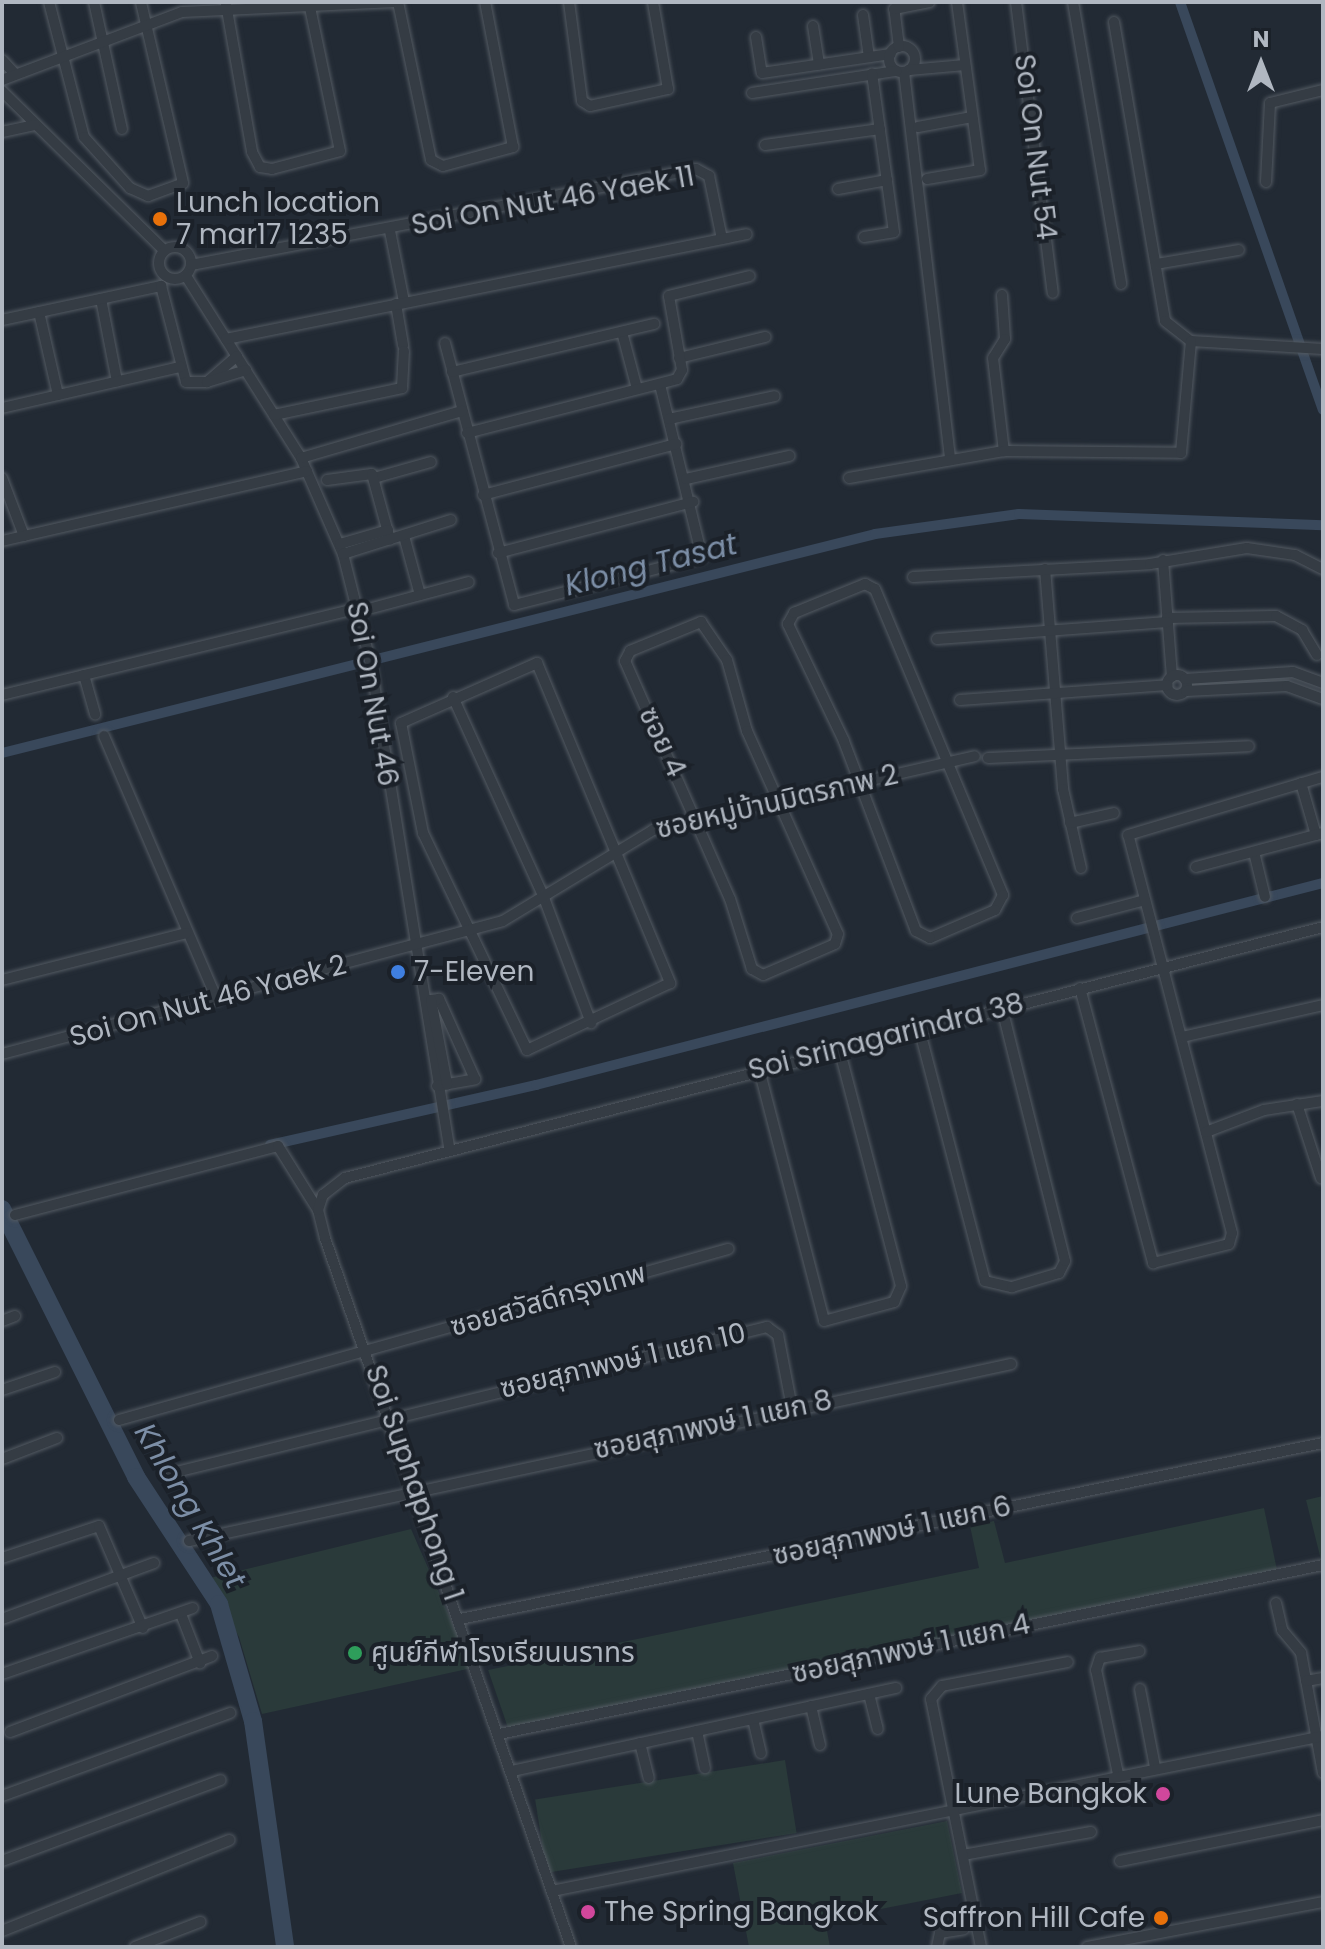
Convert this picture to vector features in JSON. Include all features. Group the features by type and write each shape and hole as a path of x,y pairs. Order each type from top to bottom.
{"street":[{"path":"49,2 84,137 138,194 179,189 183,179 141,2"},
{"path":"94,2 122,129"},
{"path":"2,80 146,23 227,5 397,2 431,160 443,166 513,147 485,2"},
{"path":"569,2 582,101 590,106 668,89 653,2"},
{"path":"929,2 894,9 895,51 903,71 950,460"},
{"path":"927,179 980,170 957,2"},
{"name":"Soi On Nut 54","path":"1016,2 1053,293"},
{"name":"Soi On Nut 54","path":"1073,2 1121,284"},
{"path":"227,5 252,152 260,167 272,169 340,151 309,4"},
{"path":"863,15 869,57"},
{"path":"1114,22 1165,321 1191,341 1323,349"},
{"path":"813,26 819,65"},
{"path":"756,37 762,73 895,51 914,54 903,71"},
{"path":"2,60 15,74"},
{"path":"752,93 872,74 965,65"},
{"path":"864,237 894,232 872,74"},
{"path":"1266,182 1270,103 1323,90"},
{"path":"2,91 163,249 184,251 188,271 165,274 163,249"},
{"path":"918,127 972,117"},
{"path":"2,132 34,125"},
{"path":"765,145 880,129"},
{"name":"Soi On Nut 46 Yaek 11","path":"188,271 702,169 722,239"},
{"path":"838,189 887,180"},
{"path":"274,415 402,388 400,303 390,231"},
{"path":"226,339 747,234"},
{"path":"1156,264 1239,250"},
{"name":"Soi On Nut 46","path":"188,271 226,339 301,458 341,549 359,608 372,668 414,947 450,1151"},
{"path":"467,433 680,378 669,296 750,276"},
{"path":"2,320 161,286 180,367 189,385 246,370"},
{"path":"1002,295 1005,339 993,358 1004,451"},
{"path":"101,299 117,381"},
{"path":"39,312 58,395"},
{"path":"452,372 654,324"},
{"path":"622,332 636,385"},
{"path":"679,358 765,337"},
{"path":"849,478 1004,451 1181,453 1191,341"},
{"path":"445,343 511,602 522,605 702,557 693,502 660,385"},
{"path":"207,382 237,356"},
{"path":"2,408 180,367"},
{"path":"669,419 775,396"},
{"path":"301,458 462,411"},
{"path":"483,495 676,444"},
{"path":"686,479 789,456"},
{"path":"374,478 431,462"},
{"path":"2,541 307,471"},
{"path":"327,480 365,472 374,478 389,535"},
{"path":"2,478 24,536"},
{"path":"498,553 693,502"},
{"path":"341,549 389,535 404,536 451,520"},
{"path":"404,536 420,595"},
{"path":"913,577 1163,560 1247,548 1295,555 1323,569"},
{"path":"1163,560 1169,681 1174,695 1186,691 1287,686 1323,699"},
{"path":"1045,569 1060,755 1070,823 1081,868"},
{"path":"372,608 469,582"},
{"path":"865,584 875,589 943,763 1003,899 995,910 930,938 916,931 860,782 788,624 794,613 865,584"},
{"path":"2,695 359,608"},
{"path":"937,639 1167,620 1276,616 1302,630 1317,655"},
{"name":"ซอย 4","path":"709,625 776,800 838,937 763,975 752,969 696,818 627,668 630,651 709,625"},
{"path":"539,664 614,854 669,986 591,1023 522,1049 423,833 401,728 405,718 539,664"},
{"path":"960,700 1293,672 1323,683"},
{"path":"84,675 95,714"},
{"path":"1185,679 1186,691"},
{"path":"453,697 544,898 591,1023"},
{"path":"104,736 217,1000"},
{"path":"988,758 1249,746"},
{"name":"ซอยหมู่บ้านมิตรภาพ 2","path":"414,947 544,898 643,834 696,818 975,756"},
{"path":"1080,988 1151,1259 1159,1265 1190,1257 1232,1238 1129,832 1323,777"},
{"path":"1196,867 1320,834 1301,783"},
{"path":"1070,823 1114,813"},
{"path":"1254,852 1265,897"},
{"path":"1077,918 1145,900"},
{"name":"Soi Srinagarindra 38","path":"450,1151 839,1048 1163,970 1323,927"},
{"path":"2,980 186,933"},
{"name":"Soi On Nut 46 Yaek 2","path":"2,1054 414,947"},
{"path":"439,999 475,1079 441,1089 431,1000 439,999"},
{"path":"1182,1037 1323,1005"},
{"path":"919,1028 985,1281 999,1289 1029,1282 1059,1273 1065,1261 1002,1008"},
{"path":"759,1069 824,1321 894,1302 901,1291 839,1048"},
{"path":"1206,1132 1297,1104 1323,1101"},
{"path":"1297,1104 1321,1178"},
{"name":"Soi Suphaphong 1","path":"15,1215 278,1146 318,1210 392,1416 571,1947"},
{"path":"318,1210 323,1195 345,1178 450,1151"},
{"name":"ซอยสวัสดีกรุงเทพ","path":"119,1420 728,1249"},
{"path":"2,1321 15,1316"},
{"name":"ซอยสุภาพงษ์ 1 แยก 10","path":"172,1473 392,1416 767,1327 778,1335 792,1408"},
{"name":"ซอยสุภาพงษ์ 1 แยก 8","path":"189,1541 792,1408 1011,1364"},
{"path":"2,1390 55,1372"},
{"path":"2,1459 57,1438"},
{"name":"ซอยสุภาพงษ์ 1 แยก 6","path":"460,1619 1323,1443"},
{"path":"2,1558 97,1525 143,1628"},
{"path":"2,1619 154,1563"},
{"name":"ซอยสุภาพงษ์ 1 แยก 4","path":"499,1734 1323,1565"},
{"path":"1276,1603 1306,1681 1320,1736 1323,1773"},
{"path":"2,1674 143,1628 193,1608"},
{"path":"181,1614 200,1663"},
{"path":"1118,1774 1096,1670 1100,1658 1139,1651"},
{"path":"10,1732 212,1656"},
{"path":"981,1947 934,1691 1068,1662"},
{"path":"1306,1681 1323,1678"},
{"path":"512,1771 896,1688"},
{"path":"1140,1689 1155,1767"},
{"path":"869,1694 878,1729"},
{"path":"811,1706 820,1745"},
{"path":"2,1796 230,1713"},
{"path":"753,1719 761,1753"},
{"path":"697,1731 705,1768"},
{"path":"552,1891 953,1806 1320,1736"},
{"path":"640,1743 649,1778"},
{"path":"2,1861 221,1780"},
{"path":"1120,1861 1323,1820"},
{"path":"963,1855 1091,1832"},
{"path":"2,1931 230,1840"},
{"path":"1087,1947 1323,1902"},
{"path":"135,1947 200,1922"},
{"path":"937,1947 940,1933 964,1929"}],"shaded area":[{"path":"1323,1496 1323,1560 1321,1560 1306,1500"},
{"path":"1264,1508 1277,1570 508,1728 488,1670 979,1568 970,1526 994,1521 1005,1563"},
{"path":"411,1529 472,1668 262,1714 239,1637 206,1579"},
{"path":"785,1760 797,1833 547,1873 535,1800"},
{"path":"947,1821 962,1893 825,1920 830,1947 749,1947 733,1863"}],"waterway":[{"path":"1180,2 1323,410"},
{"name":"Klong Tasat","path":"2,753 875,534 1019,514 1323,525"},
{"path":"270,1145 536,1085 1323,883"},
{"name":"Khlong Khlet","path":"2,1209 136,1477 219,1604 253,1721 285,1947"}],"place":[{"name":"Lunch location 7 mar17 1235","path":"160,219"},
{"name":"7-Eleven","path":"398,972"},
{"name":"ศูนย์กีฬาโรงเรียนนราทร","path":"355,1653"},
{"name":"Lune Bangkok","path":"1163,1794"},
{"name":"The Spring Bangkok","path":"588,1912"},
{"name":"Saffron Hill Cafe","path":"1161,1918"}]}
